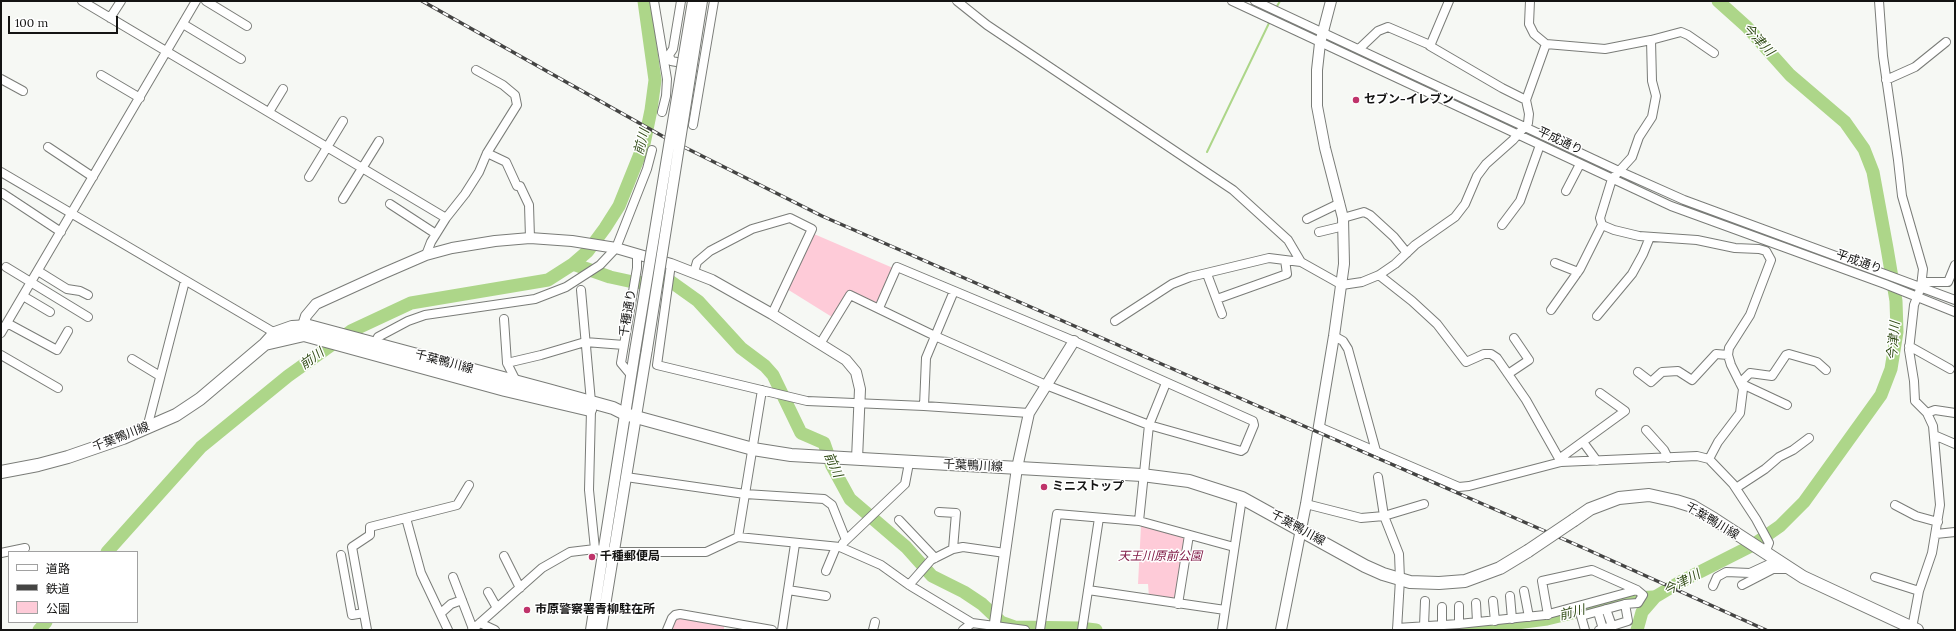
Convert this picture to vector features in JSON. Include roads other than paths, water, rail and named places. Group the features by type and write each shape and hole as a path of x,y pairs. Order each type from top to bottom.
{"main road":[{"name":"千葉鴨川線","path":"302,330 313,337 504,390 591,406"},
{"name":"千葉鴨川線","path":"265,344 302,330"},
{"name":"千葉鴨川線","path":"1,472 38,466 68,457 146,428 176,415 200,399 265,344 275,333 302,330 325,330 516,381 591,406 612,415 630,416 753,449 791,455 857,458 909,463 1142,475 1189,482 1242,498 1301,529 1365,566 1400,579 1423,584 1465,581 1488,574 1528,551 1590,509 1619,498 1649,496 1676,501 1692,506 1744,540 1767,548 1776,561 1788,569 1899,626 1914,629"}],"street":[{"path":"82,1 446,218"},
{"path":"110,18 121,1"},
{"path":"1,333 196,1"},
{"path":"206,1 248,26"},
{"path":"654,1 667,79 663,108 693,123 714,1"},
{"path":"681,1 674,40 669,55 671,61 702,67"},
{"name":"千種通り","path":"601,630 626,477 631,375 693,1"},
{"name":"千種通り","path":"590,630 599,550 647,349 702,1"},
{"path":"957,1 987,24 1232,190 1288,240 1301,262"},
{"name":"平成通り","path":"1232,1 1321,37 1360,49 1524,127 1684,200 1884,275 1902,281 1921,284"},
{"name":"平成通り","path":"1255,1 1321,37 1517,134 1671,206 1885,284 1917,298"},
{"path":"1281,630 1306,504 1342,285 1345,245 1343,222 1340,203 1325,148 1317,106 1317,70 1321,37 1331,1"},
{"path":"1430,45 1449,1"},
{"path":"1530,1 1529,24 1534,34 1546,44 1605,49 1651,40 1680,32 1688,35 1714,52"},
{"path":"1879,1 1886,80 1902,196 1923,269 1921,284 1914,305 1909,346 1915,401 1928,413 1933,426 1940,505 1932,553 1919,591 1914,629"},
{"path":"183,24 242,59"},
{"path":"1360,49 1378,31 1388,27 1430,45 1502,88 1526,100"},
{"path":"661,38 674,40"},
{"path":"1551,310 1578,272 1602,225 1600,218 1612,178 1632,157 1639,137 1652,117 1656,96 1652,81 1651,40"},
{"path":"1886,80 1915,67 1946,42"},
{"path":"1115,321 1172,284 1190,277 1269,258 1301,262 1342,285 1362,282 1379,275 1455,217 1465,204 1478,176 1486,164 1528,123 1529,114 1526,100 1546,44"},
{"path":"426,255 436,234 479,172 487,153 517,105 517,100 514,95 503,85 476,70"},
{"path":"100,75 140,98"},
{"path":"1,79 23,91"},
{"path":"269,112 283,89"},
{"path":"309,177 343,121"},
{"path":"343,199 379,141"},
{"path":"1502,225 1520,201 1540,145"},
{"path":"48,148 93,177"},
{"path":"372,342 378,337 408,321 425,314 535,299 566,287 600,264 616,248 647,169 652,150"},
{"path":"487,153 506,162 517,186 520,186 529,205 530,238"},
{"path":"1566,191 1580,164"},
{"path":"1,172 275,333"},
{"path":"2,193 61,232"},
{"path":"1307,219 1340,203"},
{"path":"390,204 436,234"},
{"path":"1319,232 1364,212 1370,215 1394,237 1407,253"},
{"path":"694,272 697,262 710,251 752,230 790,218 807,226 812,229 772,314"},
{"path":"1602,225 1614,230 1650,237 1697,240 1735,248 1759,249 1767,253 1771,260 1750,315 1728,348 1730,366 1743,389 1743,401 1740,413 1718,442 1709,459"},
{"path":"1767,253 1775,234"},
{"path":"1597,316 1632,274 1650,237"},
{"path":"302,330 308,312 316,304 426,255 472,244 530,238 572,241 616,248 671,264 712,280 772,314 846,360 856,372 860,389 857,458"},
{"path":"631,375 621,362 637,268 637,254"},
{"path":"1217,299 1287,274 1285,260"},
{"path":"1555,263 1578,272"},
{"path":"671,264 657,365 807,401 924,406 1029,413"},
{"path":"1943,295 1955,265"},
{"path":"820,344 850,295 935,336 1046,384 1149,425 1241,451 1244,449 1254,425 1253,421 1074,341 897,267 879,308"},
{"path":"6,268 88,317"},
{"path":"38,271 67,289 80,291 88,295"},
{"path":"1207,274 1222,314"},
{"path":"1379,275 1412,301 1436,324 1466,362 1484,354 1491,354 1497,358 1526,400 1560,460"},
{"path":"146,428 185,281"},
{"path":"1921,284 1948,282"},
{"path":"1921,284 1955,300"},
{"path":"581,290 591,406 588,490 599,550"},
{"path":"924,406 926,358 954,291"},
{"path":"23,296 50,312"},
{"path":"1917,298 1955,312"},
{"path":"504,319 507,363 516,381"},
{"path":"7,323 58,350 68,331"},
{"path":"1334,336 1343,341 1348,349 1376,451"},
{"path":"1508,374 1529,360 1514,338"},
{"path":"994,628 1017,468 1029,413 1074,341"},
{"path":"507,363 585,342 624,345"},
{"path":"1909,346 1950,369"},
{"path":"1638,372 1651,382 1662,372 1678,371 1692,380 1716,354 1728,355"},
{"path":"1740,383 1750,373 1772,376 1786,355 1789,354 1817,362 1826,370"},
{"path":"1,355 58,388"},
{"path":"132,359 160,376"},
{"path":"1139,521 1142,475 1149,425 1166,383"},
{"path":"1740,383 1787,405"},
{"path":"738,537 762,390"},
{"path":"1560,460 1625,411 1600,393"},
{"path":"1928,413 1935,410 1955,413"},
{"path":"1319,427 1459,486 1469,486 1560,460 1597,461 1697,456 1709,459 1736,488 1762,530 1767,548"},
{"path":"1646,430 1664,450 1668,458"},
{"path":"1934,435 1955,444"},
{"path":"1736,488 1765,469 1779,457 1793,450 1809,438"},
{"path":"1583,442 1597,461"},
{"path":"826,571 838,547 905,484 909,463"},
{"path":"626,477 745,494 824,499 832,505 846,540"},
{"path":"1378,477 1384,516 1398,554 1400,579 1397,629 1512,619 1548,614 1637,590"},
{"path":"367,630 352,547 370,535 370,526 457,506 469,486"},
{"path":"1222,630 1242,498"},
{"path":"1306,504 1361,518 1384,516 1424,504"},
{"path":"1895,505 1916,516 1938,522"},
{"path":"939,512 956,513 953,549"},
{"path":"1040,630 1057,514 1139,521 1234,548"},
{"path":"406,518 420,573 441,613 448,630"},
{"path":"1082,630 1099,518"},
{"path":"898,520 935,558"},
{"path":"1936,534 1955,532"},
{"path":"1178,604 1189,535"},
{"path":"452,577 473,629 542,568 557,558 570,552 599,550 614,552 706,552 738,537 795,544 838,547 882,565 909,585 972,623 994,628 1025,630"},
{"path":"782,630 795,544"},
{"path":"909,585 920,570 935,558 953,549 963,547 1005,553"},
{"path":"11,551 25,548"},
{"path":"341,555 352,615 364,613"},
{"path":"504,556 520,588"},
{"path":"1713,586 1717,577 1726,572 1750,573 1776,561"},
{"path":"1742,586 1773,570 1788,569"},
{"path":"1548,614 1542,581 1592,570 1637,590 1643,595 1638,603 1625,604 1581,616 1585,630"},
{"path":"1875,577 1919,591"},
{"path":"788,590 826,596"},
{"path":"1088,590 1225,610"},
{"path":"1524,591 1529,617"},
{"path":"488,592 497,608"},
{"path":"1510,596 1512,619"},
{"path":"441,613 451,604 462,600"},
{"path":"1424,626 1425,601"},
{"path":"1492,601 1495,620"},
{"path":"1476,603 1477,622"},
{"path":"1598,612 1601,629 1612,626 1628,620 1625,604"},
{"path":"1459,606 1459,624"},
{"path":"1442,607 1442,625"},
{"path":"1606,609 1612,626"},
{"path":"667,630 672,618 675,615 680,614 772,630"},
{"path":"480,623 495,630"},
{"path":"963,630 972,623"}],"waterway":[{"name":"前川","path":"108,551 201,447 288,376 351,331 411,303 548,280 573,264 588,251 619,206 644,144 655,80 644,1"},
{"path":"1276,8 1280,1"},
{"name":"今津川","path":"1637,630 1642,612 1655,597 1680,582 1753,545 1780,526 1804,502 1881,395 1891,369 1897,332 1896,301 1887,248 1873,172 1864,149 1845,122 1790,75 1747,27 1718,1"},
{"path":"1207,152 1270,21"},
{"name":"前川","path":"573,264 610,277 633,282 646,283 670,281 698,301 741,348 765,366 773,375 801,433 824,443 832,466 850,499 906,547 932,576 964,592 982,604 1001,622 1015,627 1080,628 1096,630"},
{"name":"前川","path":"1464,630 1547,619 1634,598 1653,597"},
{"name":"前川","path":"39,630 45,623"}],"railway":[{"path":"422,1 664,137 822,216 1586,549 1766,630"}],"place":[{"name":"セブン-イレブン","path":"1356,100"},
{"name":"ミニストップ","path":"1044,487"},
{"name":"千種郵便局","path":"592,557"},
{"name":"市原警察署青柳駐在所","path":"527,610"}],"park label":[{"name":"天王川原前公園","path":"1160,557"}]}
